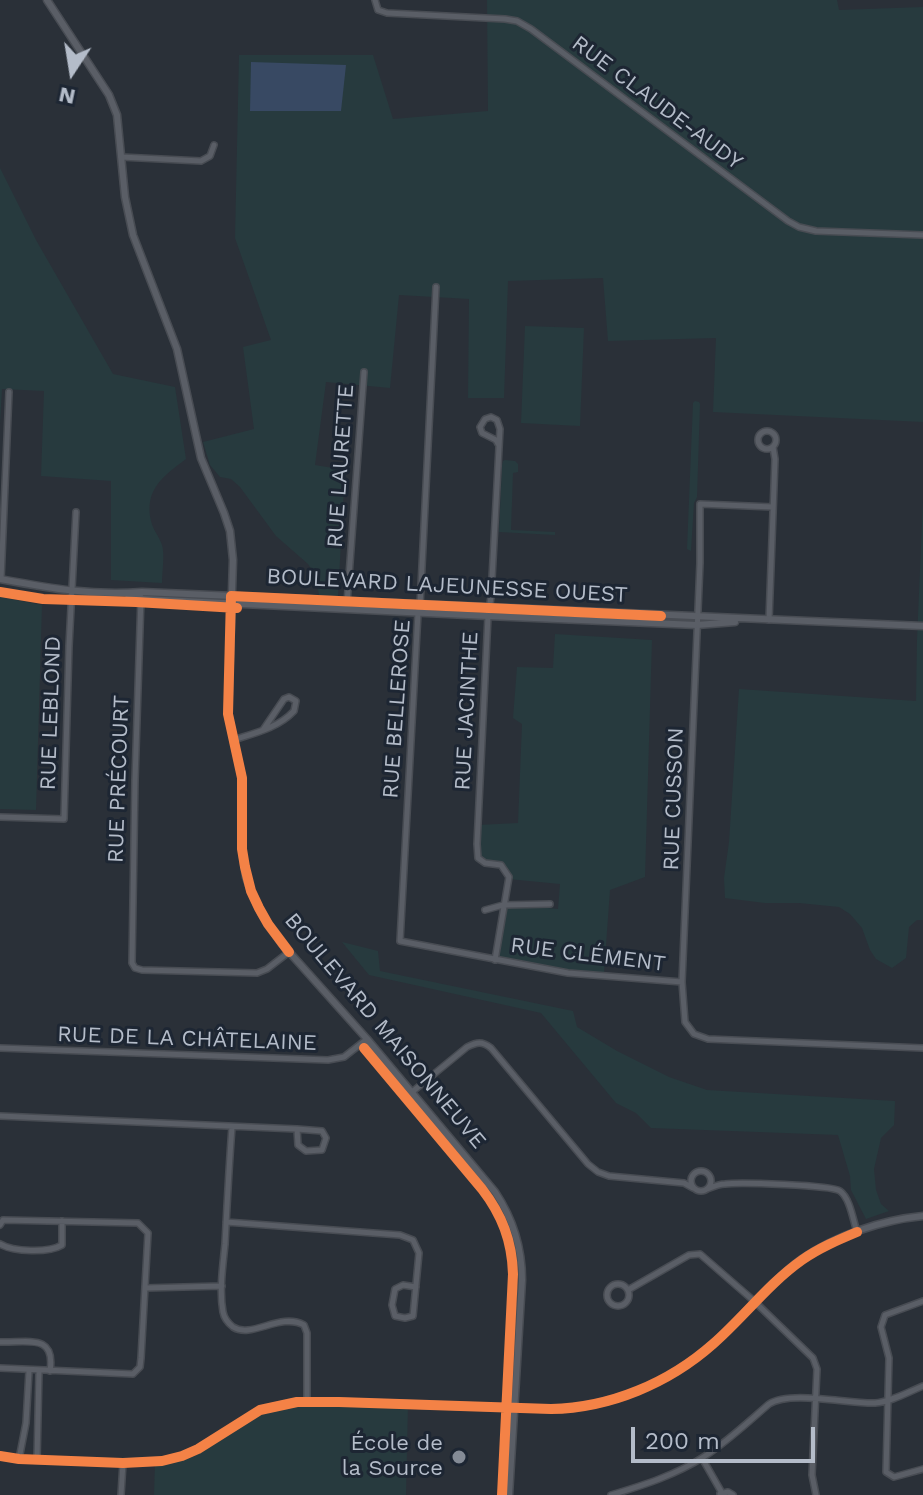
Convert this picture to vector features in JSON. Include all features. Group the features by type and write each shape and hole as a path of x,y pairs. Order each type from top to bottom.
{"street":[{"name":"BOULEVARD MAISONNEUVE","path":"47,0 109,95 117,115 133,235 177,349 201,458 230,531 233,556 228,709 242,778 242,849 246,877 261,913 289,952 367,1039 495,1192 515,1233 522,1280 509,1495"},
{"name":"RUE CLAUDE-AUDY","path":"375,0 377,9 387,13 517,21 799,227 816,231 923,235"},
{"path":"121,157 198,161 210,156 214,145"},
{"name":"RUE BELLEROSE","path":"400,941 436,287"},
{"name":"RUE LAURETTE","path":"347,606 364,372"},
{"path":"1,579 9,392"},
{"name":"RUE JACINTHE","path":"495,960 509,877 501,865 485,863 478,858 477,844 488,616 490,608 498,444 499,422 491,417 485,419 480,427 482,433 498,444"},
{"path":"769,620 773,447"},
{"name":"RUE CUSSON","path":"682,982 698,621 700,504 773,507"},
{"name":"RUE LEBLOND","path":"0,817 64,819 76,512"},
{"name":"BOULEVARD LAJEUNESSE OUEST","path":"1,579 72,592 419,609 490,608 698,621"},
{"name":"RUE PRÉCOURT","path":"142,596 133,839 131,957 134,967 142,970 257,973 271,967 289,952"},
{"name":"BOULEVARD LAJEUNESSE OUEST","path":"419,609 488,616 698,621 759,619 923,626"},
{"path":"233,740 263,730 279,724 291,715 296,701 284,699 263,730"},
{"path":"485,910 504,905 550,904"},
{"name":"RUE CLÉMENT","path":"400,941 568,973 682,982 685,1022 694,1034 708,1039 923,1048"},
{"name":"RUE DE LA CHÂTELAINE","path":"0,1048 334,1060 344,1057 367,1039"},
{"path":"412,1092 467,1047 477,1042 484,1043 598,1172 609,1176 676,1181 700,1191 724,1184 836,1189 846,1199 857,1232"},
{"path":"0,1116 297,1129 322,1131 326,1138 322,1150 306,1151 298,1145 297,1129"},
{"path":"232,1126 223,1313 227,1322 243,1331 279,1321 304,1325 307,1333 307,1401"},
{"path":"676,1181 702,1171 724,1184"},
{"path":"692,1176 693,1188"},
{"path":"707,1189 711,1184 709,1176"},
{"path":"0,1456 37,1460 158,1462 198,1449 260,1410 307,1401 562,1409 611,1400 669,1375 701,1354 778,1278 805,1257 857,1232 923,1216"},
{"path":"0,1225 3,1220 138,1223 148,1233 140,1367 133,1374 0,1368"},
{"path":"0,1244 7,1248 52,1251 62,1245 62,1221"},
{"path":"226,1222 400,1235 413,1240 419,1253 416,1287 413,1316 395,1316 392,1305 395,1289 403,1285 416,1287"},
{"path":"628,1290 697,1253 754,1301 813,1358 817,1369 812,1475 816,1495"},
{"path":"613,1285 623,1285 628,1290 630,1297 624,1305 614,1305 609,1301 607,1294 613,1285"},
{"path":"145,1288 222,1286"},
{"path":"923,1301 888,1314 882,1318 881,1327 889,1358 886,1472 894,1477 923,1469"},
{"path":"0,1342 41,1343 47,1346 52,1358 50,1371"},
{"path":"19,1459 26,1423 29,1371"},
{"path":"37,1460 39,1371"},
{"path":"611,1495 661,1479 702,1458 773,1401 784,1398 875,1403 923,1386"},
{"path":"702,1458 721,1494 728,1492 733,1495"},
{"path":"121,1495 123,1463"}],"green space":[{"path":"487,0 837,0 839,10 923,7 923,422 713,412 716,338 608,341 603,278 508,281 504,398 468,398 469,299 399,295 390,388 326,382 315,465 345,470 338,596 319,595 316,576 308,564 276,536 240,487 231,479 220,477 210,465 203,442 254,429 243,347 271,340 235,238 239,55 373,55 393,119 488,111"},
{"path":"0,168 36,240 113,374 175,387 186,459 157,485 150,501 152,524 163,549 162,583 111,580 111,481 41,476 44,391 2,389 0,424"},
{"path":"525,326 584,328 580,426 521,423"},
{"path":"695,401 700,404 697,497 691,551 687,549"},
{"path":"505,460 518,464 518,472 513,473 511,530 555,532 555,535 499,532 502,465"},
{"path":"923,499 923,920 917,920 909,927 906,958 892,968 876,959 862,928 839,907 725,898 724,878 739,689 916,701"},
{"path":"0,597 42,605 36,810 0,809"},
{"path":"555,634 652,640 645,877 610,890 604,973 569,974 495,960 506,904 558,909 560,884 508,879 500,865 479,858 478,825 518,823 522,724 513,718 517,667 553,668"},
{"path":"342,942 378,951 380,971 573,1011 577,1027 617,1051 669,1077 707,1090 895,1101 894,1125 881,1138 874,1169 881,1204 889,1211 866,1219 851,1190 838,1135 651,1128 636,1113 616,1103 541,1013 369,975"},
{"path":"297,1402 408,1404 406,1495 154,1495 155,1462 182,1456 248,1417"}],"water":[{"path":"251,62 346,65 341,111 250,111"}],"cycle path":[{"path":"0,592 43,599 237,608"},
{"path":"289,952 268,924 251,891 242,849 242,778 228,714 231,596 661,616"},
{"path":"364,1048 482,1189 508,1239 513,1274 502,1495"},
{"path":"0,1456 123,1463 162,1461 198,1449 260,1410 297,1402 551,1409 595,1404 638,1391 696,1358 790,1269 815,1252 857,1232"}],"place":[{"name":"École de la Source","path":"459,1457"}]}
